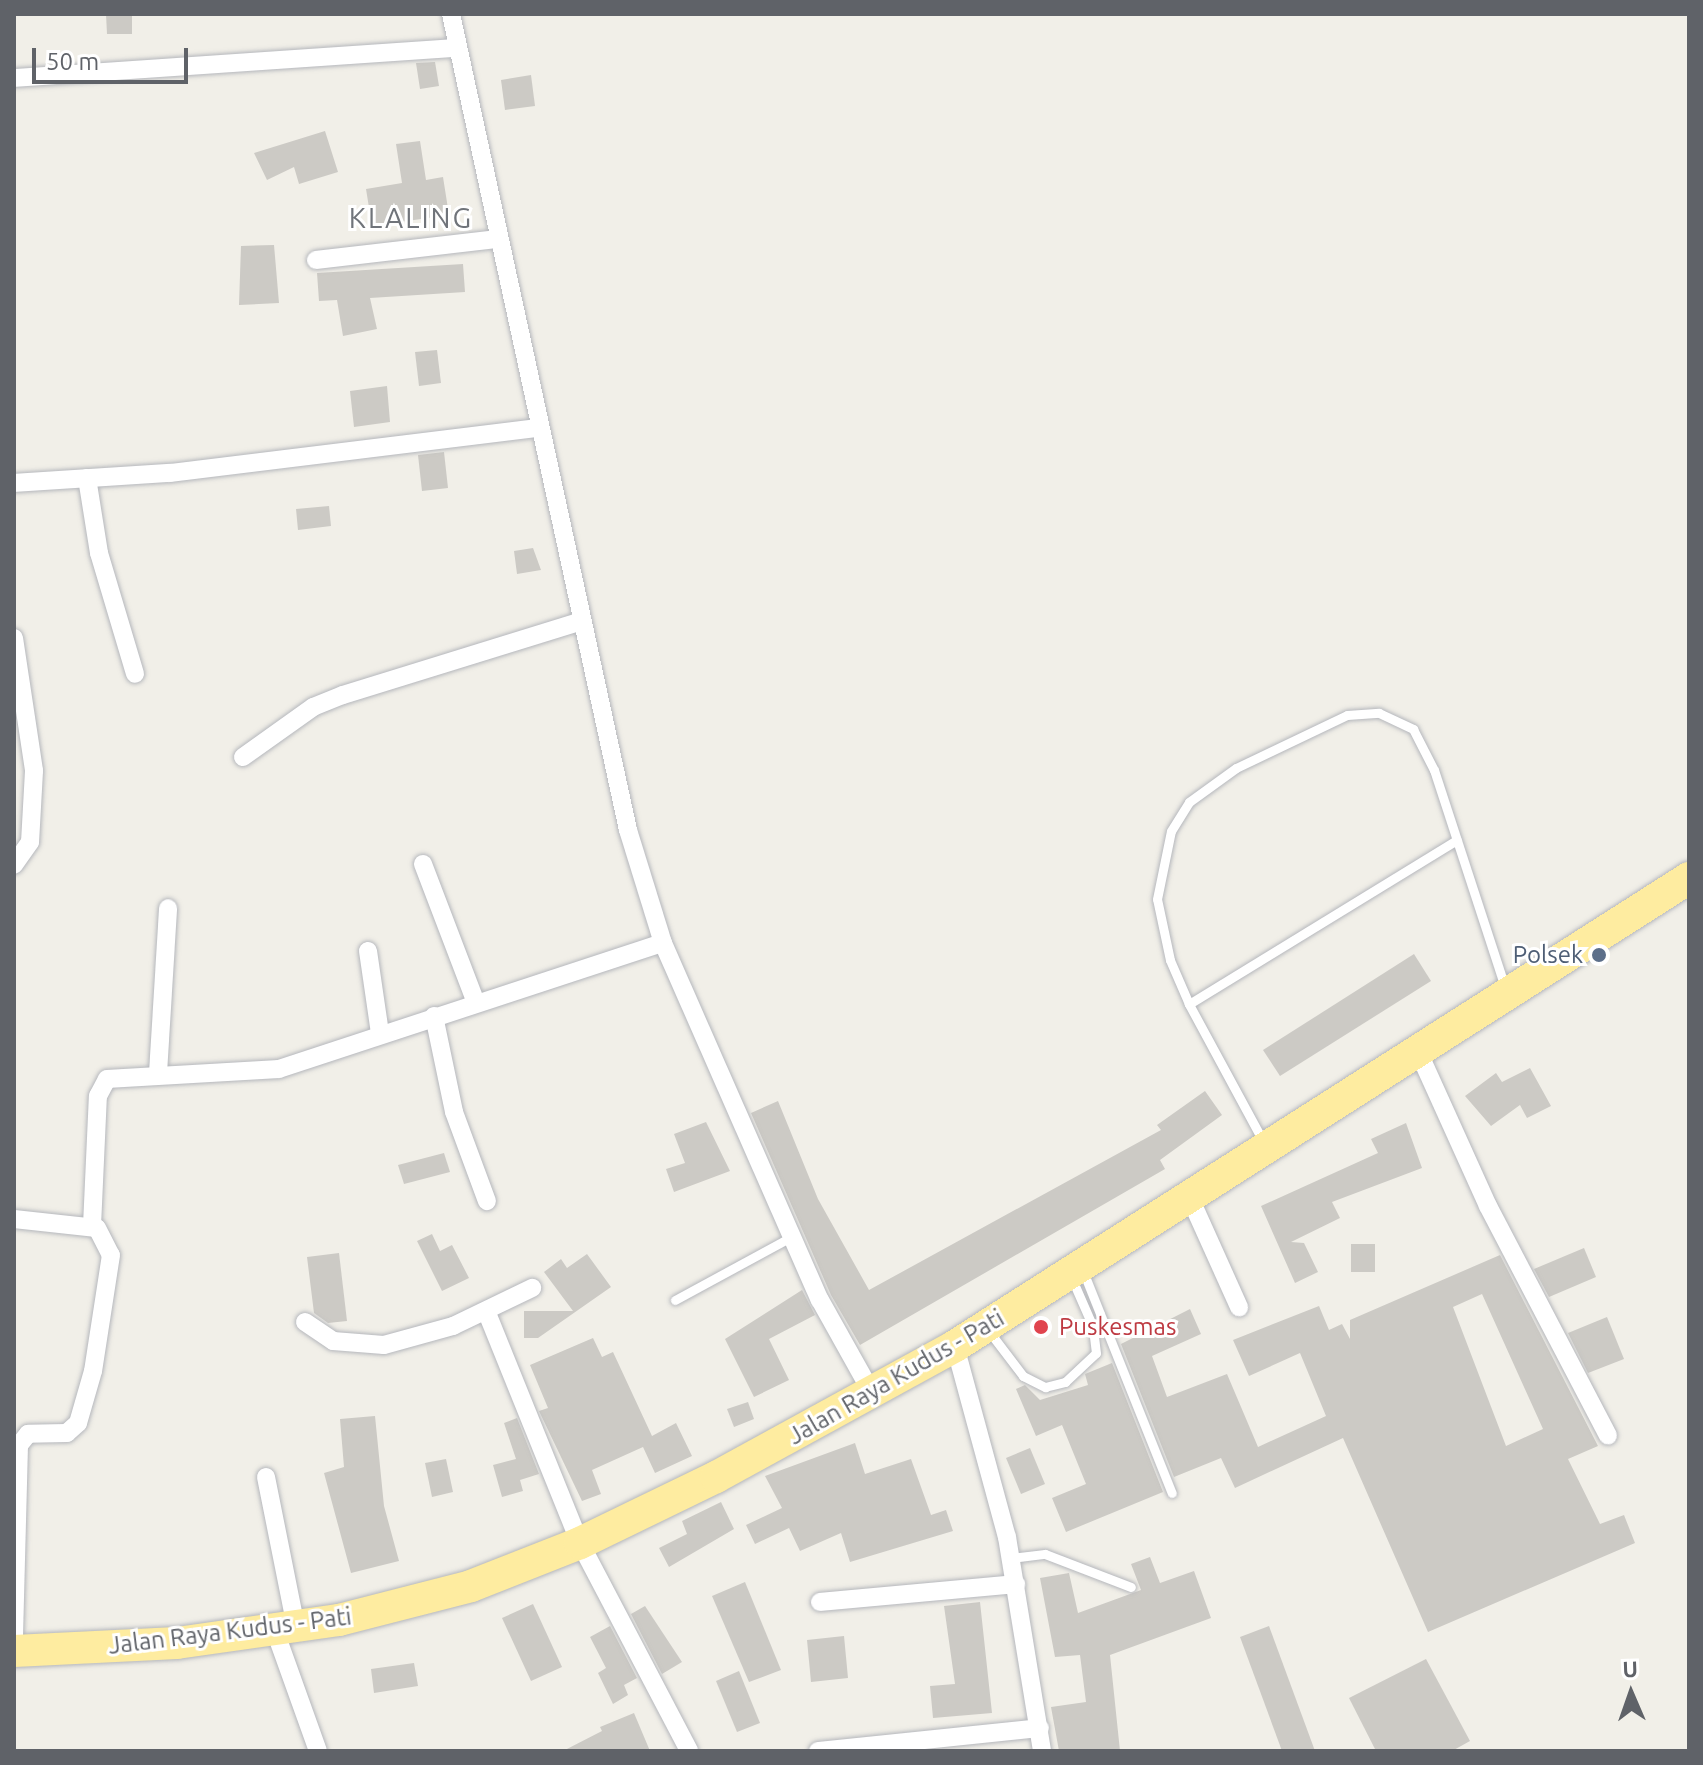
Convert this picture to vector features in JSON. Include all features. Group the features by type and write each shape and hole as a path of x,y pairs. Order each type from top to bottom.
{"highway":[{"name":"Jalan Raya Kudus - Pati","path":"14,1651 177,1643 286,1629 471,1586 580,1543 872,1393 955,1346 1076,1272 1506,991 1689,878"}],"street":[{"path":"451,14 628,830 663,943 793,1236 872,1393"},
{"path":"14,78 458,48"},
{"path":"316,260 498,239"},
{"path":"14,483 335,455 539,428"},
{"path":"87,478 99,553 135,674"},
{"path":"243,757 313,707 582,621"},
{"path":"14,638 34,771 30,842 14,865"},
{"path":"423,864 476,1003"},
{"path":"158,1073 168,908"},
{"path":"92,1226 101,1086 120,1075 263,1072 663,943"},
{"path":"368,951 380,1033"},
{"path":"434,1016 454,1112 487,1201"},
{"path":"1418,1051 1488,1206 1608,1436"},
{"path":"1190,1198 1239,1307"},
{"path":"14,1219 92,1226 108,1240 110,1266 80,1417 67,1433 28,1434 19,1445 14,1636"},
{"path":"305,1322 333,1341 384,1345 487,1313 532,1288"},
{"path":"487,1313 580,1543 689,1751"},
{"path":"955,1346 1011,1558 1042,1751"},
{"path":"266,1477 286,1629 318,1751"},
{"path":"820,1602 1016,1584"},
{"path":"826,1750 1040,1728"}],"lane":[{"path":"1267,1148 1189,1004 1161,928 1162,855 1189,802 1236,768 1347,715 1398,717 1422,743 1506,991"},
{"path":"1189,1004 1457,840"},
{"path":"675,1300 793,1236"},
{"path":"986,1327 1023,1376 1045,1387 1065,1382 1093,1360 1096,1346 1076,1272"},
{"path":"1076,1272 1172,1493"},
{"path":"1011,1558 1045,1554 1131,1587"}],"building":[{"path":"106,14 132,14 132,34 107,34"},
{"path":"435,62 439,86 420,89 416,63"},
{"path":"531,75 535,106 505,110 501,80"},
{"path":"325,131 338,172 299,184 294,167 267,180 254,153"},
{"path":"420,141 426,180 443,177 449,215 372,226 366,189 402,183 396,144"},
{"path":"274,245 279,303 239,305 241,246"},
{"path":"463,264 465,292 370,298 377,329 343,336 337,300 319,301 317,273"},
{"path":"437,350 441,383 419,386 415,352"},
{"path":"387,386 390,422 354,427 350,391"},
{"path":"444,452 448,488 422,491 418,455"},
{"path":"329,506 331,526 298,530 296,509"},
{"path":"533,548 541,570 517,574 514,551"},
{"path":"1414,954 1431,981 1280,1076 1263,1050"},
{"path":"1530,1068 1551,1106 1527,1118 1520,1105 1491,1126 1465,1096 1496,1073 1502,1082"},
{"path":"1205,1091 1222,1115 1160,1160 1165,1169 860,1345 831,1295 751,1113 778,1101 818,1199 869,1290 1161,1130 1157,1125"},
{"path":"706,1122 730,1171 674,1192 666,1169 685,1163 674,1134"},
{"path":"1406,1123 1422,1168 1332,1202 1340,1218 1291,1242 1304,1243 1318,1272 1295,1283 1261,1206 1378,1153 1371,1139"},
{"path":"444,1153 450,1172 404,1184 398,1165"},
{"path":"432,1234 440,1251 452,1245 469,1278 442,1291 417,1241"},
{"path":"1351,1244 1375,1244 1375,1272 1351,1272"},
{"path":"1584,1248 1596,1277 1549,1297 1534,1269"},
{"path":"339,1253 347,1321 328,1323 314,1313 307,1257"},
{"path":"587,1254 611,1287 538,1338 524,1338 524,1311 573,1311 544,1272 561,1259 567,1268"},
{"path":"1500,1255 1598,1446 1568,1459 1600,1524 1624,1515 1635,1543 1428,1632 1343,1438 1235,1488 1221,1458 1174,1477 1121,1344 1190,1309 1201,1334 1152,1356 1167,1397 1227,1374 1258,1447 1326,1416 1300,1353 1249,1376 1233,1340 1319,1306 1329,1330 1342,1324 1350,1339 1350,1320","holes":["1482,1294 1543,1429 1506,1446 1453,1307"]},
{"path":"802,1290 815,1315 769,1339 789,1380 754,1397 725,1339"},
{"path":"1607,1317 1624,1359 1588,1373 1568,1333"},
{"path":"593,1338 602,1357 613,1352 652,1436 676,1423 692,1456 655,1473 643,1447 592,1470 601,1494 582,1501 539,1411 548,1408 530,1365"},
{"path":"1112,1363 1163,1492 1066,1532 1052,1498 1086,1484 1062,1425 1036,1436 1016,1389 1025,1385 1040,1400 1088,1385 1085,1374"},
{"path":"748,1402 754,1419 734,1427 727,1409"},
{"path":"375,1416 384,1506 399,1561 351,1573 324,1473 344,1467 340,1419"},
{"path":"517,1418 539,1474 520,1480 523,1491 502,1497 493,1465 516,1459 504,1423"},
{"path":"855,1443 865,1474 911,1459 931,1515 946,1510 953,1531 850,1562 841,1533 800,1551 789,1528 755,1544 746,1525 782,1508 765,1476"},
{"path":"1030,1448 1045,1484 1021,1494 1006,1458"},
{"path":"446,1459 453,1492 432,1497 425,1463"},
{"path":"721,1502 734,1529 669,1567 659,1548 687,1534 682,1521"},
{"path":"1150,1557 1160,1583 1194,1571 1211,1618 1110,1655 1120,1751 1059,1751 1051,1707 1086,1702 1080,1655 1055,1657 1040,1578 1069,1573 1078,1613 1141,1590 1131,1564"},
{"path":"745,1582 781,1670 749,1682 712,1596"},
{"path":"980,1602 992,1713 933,1718 930,1686 955,1684 944,1606"},
{"path":"533,1604 562,1667 531,1681 502,1618"},
{"path":"645,1606 682,1662 662,1674 631,1614"},
{"path":"610,1626 637,1678 624,1685 628,1695 613,1704 598,1673 606,1668 590,1637"},
{"path":"1269,1626 1315,1751 1282,1751 1240,1637"},
{"path":"844,1636 848,1678 811,1682 807,1640"},
{"path":"1426,1659 1470,1741 1452,1751 1376,1751 1349,1698"},
{"path":"414,1663 418,1686 374,1693 371,1669"},
{"path":"739,1671 760,1723 737,1732 716,1681"},
{"path":"634,1713 650,1751 563,1751 602,1731 600,1727"}],"place":[{"name":"Polsek","path":"1599,955"},
{"name":"Puskesmas","path":"1041,1327"}],"district":[{"name":"KLALING","path":"411,218"}]}
